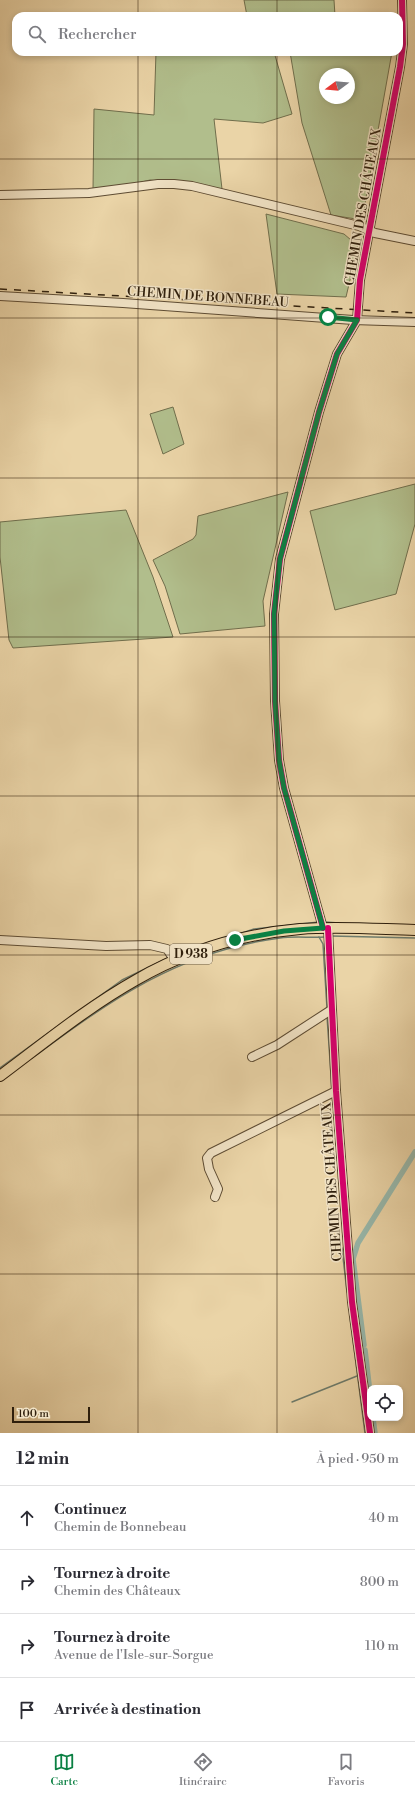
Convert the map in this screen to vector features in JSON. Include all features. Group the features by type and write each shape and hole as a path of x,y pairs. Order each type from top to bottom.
{"main road":[{"name":"D 938","path":"0,1076 110,996 136,980 175,961 235,940 284,931 325,928 415,930"}],"street":[{"name":"CHEMIN DES CHÂTEAUX","path":"402,0 402,12"},
{"name":"CHEMIN DES CHÂTEAUX","path":"370,1433 352,1302 325,928 284,788 279,760 275,701 274,614 280,559 319,412 337,354 357,320 360,280 401,56"},
{"path":"0,194 76,194 158,184 192,186 359,226 369,231 415,241"},
{"name":"CHEMIN DE BONNEBEAU","path":"0,296 131,303 357,320 415,322"},
{"path":"0,940 106,946 150,945 167,949 175,961"},
{"path":"252,1057 277,1045 332,1010"},
{"path":"215,1197 218,1189 207,1163 207,1158 211,1154 336,1091"}],"green space":[{"path":"244,0 334,0 335,12 246,12"},
{"path":"156,56 275,56 292,114 263,123 214,119 222,189 150,180 112,189 93,190 94,109 154,115"},
{"path":"291,56 391,56 362,220 331,215 302,123"},
{"path":"266,214 344,234 358,246 346,297 277,294"},
{"path":"173,407 184,444 163,454 150,414"},
{"path":"415,484 415,524 396,594 335,610 310,511"},
{"path":"288,492 263,601 265,626 180,634 165,586 153,560 193,539 196,535 198,516"},
{"path":"126,510 153,577 173,637 13,648 9,640 0,557 0,522"}],"waterway":[{"path":"242,933 254,929 319,922"},
{"path":"325,922 339,923"},
{"path":"331,936 415,938"},
{"path":"32,1058 119,998 178,966 210,954 244,945 286,937 325,937"},
{"path":"319,937 323,944 327,1008"},
{"path":"0,1068 122,980 168,958"},
{"path":"327,1016 332,1090"},
{"path":"364,1345 353,1259 358,1243 415,1152"},
{"path":"342,1248 347,1292"},
{"path":"350,1317 365,1433"},
{"path":"365,1350 369,1385"},
{"path":"292,1402 357,1376"},
{"path":"373,1421 375,1433"}],"railway":[{"path":"0,289 415,313"}],"cycle path":[{"path":"402,0 402,12"},
{"path":"323,928 284,788 279,760 275,701 274,614 280,559 319,412 337,354 357,320 360,280 401,56"},
{"path":"328,928 336,1091 352,1302 370,1433"}],"route":[{"path":"235,940 268,933 323,928 284,788 279,760 275,701 274,614 280,559 319,412 337,354 357,320 328,317"}]}
